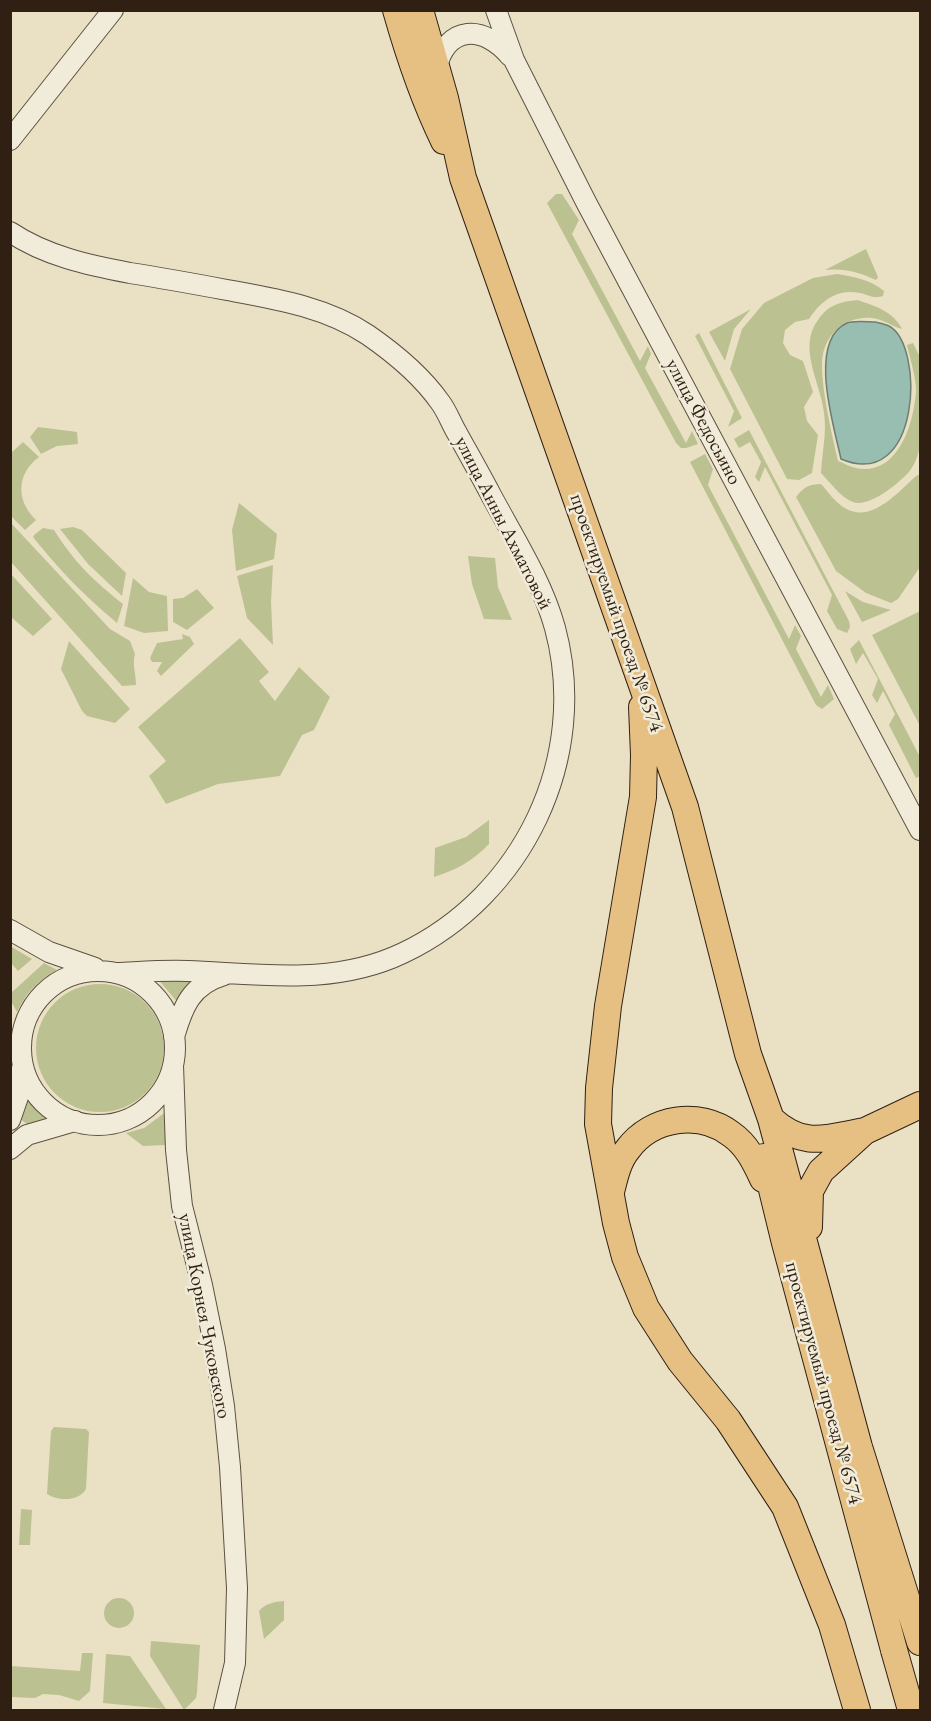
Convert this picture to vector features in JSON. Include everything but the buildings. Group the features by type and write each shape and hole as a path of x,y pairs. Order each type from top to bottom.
{"main road":[{"name":"проектируемый проезд № 6574","path":"396,10 427,106 463,178"},
{"name":"проектируемый проезд № 6574","path":"420,10 463,178 685,807 748,1053 771,1119 860,1447 921,1642"},
{"path":"640,680 644,755 643,797 608,1006 599,1088 598,1124 616,1222 625,1257 646,1308 680,1361 728,1420 786,1507 832,1625 857,1710"},
{"name":"проектируемый проезд № 6574","path":"748,1053 752,1109 774,1199 911,1710"},
{"path":"771,1119 783,1130 798,1137 813,1140 865,1131 921,1105"},
{"path":"611,1192 620,1160 636,1139 658,1125 683,1119 709,1123 732,1134 750,1153 774,1199"},
{"path":"810,1264 810,1191 815,1179 833,1158 865,1131"}],"street":[{"path":"10,140 113,10"},
{"name":"улица Федосьино","path":"496,12 514,60 654,331 921,830"},
{"path":"436,69 448,44 456,37 466,33 487,36 500,44 514,60"},
{"name":"улица Анны Ахматовой","path":"10,232 55,255 100,267 275,298 310,308 340,320 389,350 417,375 440,402 536,578 556,630 564,686 563,728 554,771 546,800 530,833 507,869 484,896 436,935 402,954 348,972 317,975 180,970 112,973"},
{"path":"10,930 50,952 82,965 112,973"},
{"path":"10,1120 21,1085 27,1018 36,1002 48,989 63,979 81,973 112,973"},
{"name":"улица Корнея Чуковского","path":"112,973 134,980 155,997 166,1012 174,1038 176,1150 182,1206 215,1349 230,1467 236,1599 235,1663 225,1710"},
{"name":"улица Анны Ахматовой","path":"174,1038 184,1007 193,994 207,982 230,973"},
{"name":"улица Корнея Чуковского","path":"10,1012 28,1080 37,1096 50,1108 75,1121 92,1125 111,1124 136,1115 157,1097 167,1082 173,1065"},
{"path":"10,1149 27,1135 75,1121"}],"green space":[{"path":"556,194 562,194 579,220 572,234 640,361 648,346 651,354 645,368 686,443 692,431 698,444 681,448 676,443 547,203"},
{"path":"866,249 878,277 876,280 851,271 825,270"},
{"path":"837,274 862,279 873,284 884,291 883,296 874,297 852,292 837,294 824,302 809,319 795,322 785,330 783,343 790,355 803,361 813,392 804,407 807,421 818,435 812,473 799,480 787,479 730,369 742,329 764,303 813,278"},
{"path":"857,300 889,313 902,329 876,319 862,318 843,325 830,337 822,365 828,413 838,461 854,467 871,469 883,464 893,456 907,432 915,404 915,379 907,345 913,343 920,357 920,446 916,460 909,472 898,483 875,498 860,503 844,497 821,473 825,420 810,354 812,331 818,320 830,308 840,303"},
{"path":"751,309 734,329 725,361 709,332"},
{"path":"699,333 742,418 728,427 734,411 695,336"},
{"path":"38,427 77,432 78,444 57,446 41,454 30,437"},
{"path":"749,430 849,621 850,627 847,633 837,629 827,611 832,595 765,467 759,482 755,477 761,462 750,442 739,448 734,439"},
{"path":"23,442 39,457 26,471 21,488 25,505 36,520 25,530 10,515 11,453"},
{"path":"705,454 713,469 708,485 789,639 795,625 801,636 796,649 821,697 828,685 834,699 822,709 816,705 690,462"},
{"path":"920,474 920,567 898,599 891,603 866,593 836,571 796,497 807,487 821,484 835,500 848,510 869,511 880,507"},
{"path":"239,503 277,534 274,559 236,571 232,530"},
{"path":"10,522 110,629 130,641 135,654 136,685 122,686 11,562"},
{"path":"73,527 82,530 126,573 122,596 88,564 60,529"},
{"path":"43,528 54,530 85,570 123,604 117,623 73,583 33,537"},
{"path":"468,556 495,558 498,587 512,620 484,619 472,584"},
{"path":"273,565 271,602 273,645 247,618 237,576"},
{"path":"10,573 52,619 33,636 11,617"},
{"path":"133,578 149,592 167,596 168,631 144,633 124,626"},
{"path":"197,589 214,608 187,630 173,622 173,599 183,598"},
{"path":"845,591 863,602 891,610 862,622"},
{"path":"920,611 920,726 872,635"},
{"path":"182,634 190,637 194,644 161,676 157,671 162,662 152,662 150,658 157,643 183,639"},
{"path":"240,638 269,672 259,681 275,701 299,667 330,697 314,730 302,735 280,776 218,784 166,804 149,776 166,761 138,727"},
{"path":"859,640 920,757 920,776 916,778 889,725 895,714 883,691 877,703 872,695 878,679 863,653 856,664 850,649"},
{"path":"69,641 130,709 115,723 87,716 82,711 61,669"},
{"path":"489,820 489,844 464,864 434,877 435,848 466,837"},
{"path":"10,946 32,959 18,971 11,963"},
{"path":"44,963 57,970 33,988 17,1012 11,1001 11,993"},
{"path":"157,978 194,979 179,1004"},
{"path":"100,984 125,988 146,1002 160,1023 164,1048 160,1073 146,1094 125,1108 100,1112 75,1108 54,1094 40,1073 36,1048 40,1023 54,1002 75,988"},
{"path":"27,1098 47,1118 28,1125 19,1118"},
{"path":"167,1111 166,1145 143,1146 126,1133 144,1128"},
{"path":"54,1427 86,1429 89,1432 86,1489 73,1498 62,1499 47,1494 51,1431"},
{"path":"21,1509 32,1510 30,1545 19,1545"},
{"path":"119,1598 125,1599 133,1607 133,1619 125,1627 119,1628 113,1627 105,1619 104,1613 105,1607 113,1599"},
{"path":"284,1601 284,1620 264,1639 259,1611 274,1602"},
{"path":"151,1641 200,1645 196,1698 184,1710 150,1656"},
{"path":"82,1653 93,1653 90,1691 79,1701 59,1695 43,1694 35,1698 11,1697 11,1666 80,1671"},
{"path":"106,1654 130,1656 166,1709 103,1703"}],"water":[{"path":"850,322 875,322 889,326 901,339 908,360 911,385 908,412 901,437 887,455 868,464 841,459 829,406 826,365 828,347 835,333"}]}
